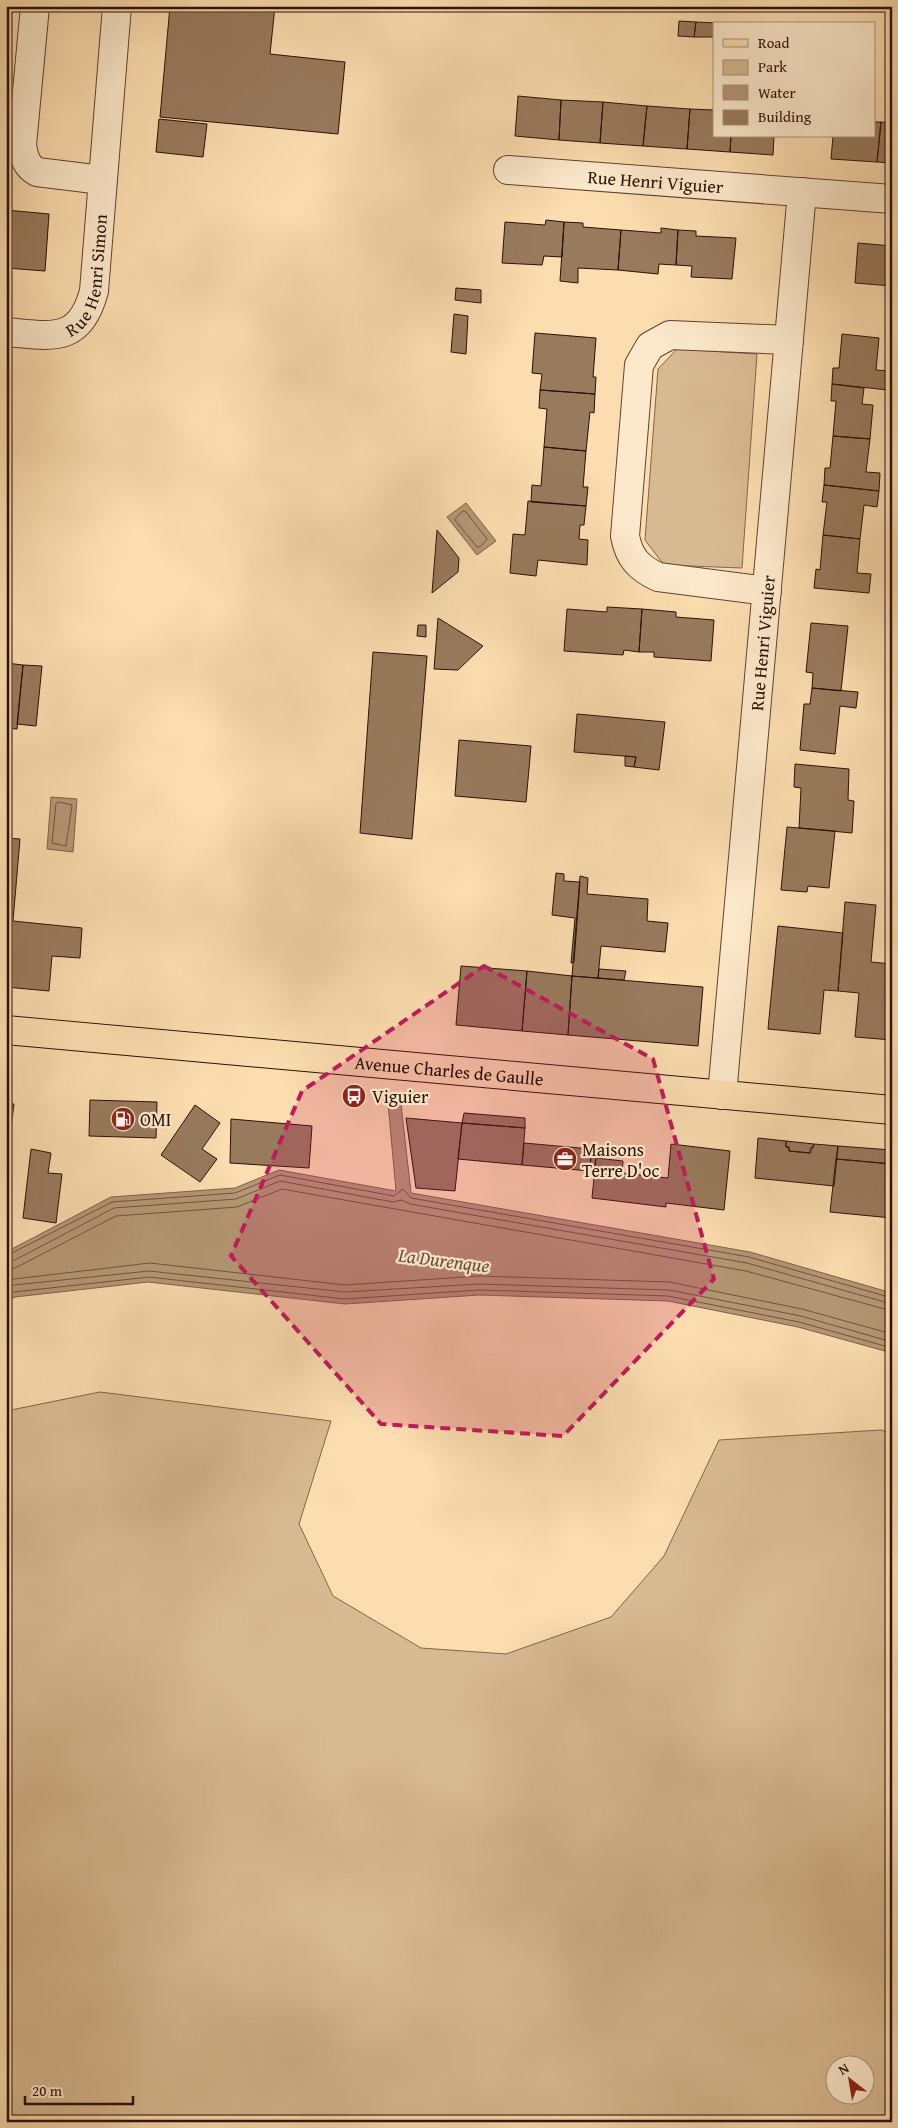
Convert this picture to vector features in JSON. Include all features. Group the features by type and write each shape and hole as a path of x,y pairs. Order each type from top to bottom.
{"main road":[{"name":"Avenue Charles de Gaulle","path":"6,1030 892,1110"}],"street":[{"name":"Rue Henri Simon","path":"35,6 22,145 24,155 31,168 36,172 102,180"},
{"name":"Rue Henri Simon","path":"6,332 53,336 70,330 82,321 90,307 94,291 117,6"},
{"name":"Rue Henri Viguier","path":"508,170 892,199"},
{"name":"Rue Henri Viguier","path":"722,1095 802,192"},
{"path":"767,591 658,577 644,570 635,562 627,549 625,536 639,366 650,346 670,335 789,340"}],"highlighted area":[{"path":"484,966 653,1059 714,1279 563,1436 381,1424 231,1256 302,1091"}],"green space":[{"path":"677,349 757,354 742,568 664,565 645,540 658,369"},
{"path":"100,1392 331,1421 299,1524 333,1596 421,1648 506,1654 611,1617 664,1556 719,1440 881,1430 892,1434 892,2122 6,2122 6,1411"}],"water":[{"path":"466,503 496,541 477,555 447,517"},
{"path":"51,797 77,799 73,852 47,849"},
{"name":"La Durenque","path":"388,1103 401,1104 411,1193 750,1252 892,1293 892,1353 798,1327 668,1301 479,1295 345,1304 148,1282 15,1297 6,1301 6,1252 111,1197 235,1188 279,1170 396,1191"}],"building":[{"path":"170,6 275,6 270,54 345,62 338,134 160,117"},
{"path":"679,21 696,22 694,37 678,36"},
{"path":"696,22 713,23 713,37 694,37"},
{"path":"890,30 892,30 892,52 888,52"},
{"path":"518,96 561,100 559,140 515,136"},
{"path":"561,100 603,102 600,143 559,140"},
{"path":"603,102 647,106 643,146 600,143"},
{"path":"647,106 690,109 687,149 643,146"},
{"path":"690,109 713,110 713,138 731,138 730,152 687,149"},
{"path":"159,119 207,124 203,157 156,152"},
{"path":"876,122 881,122 877,162 831,159 833,138 876,138"},
{"path":"881,122 892,123 892,163 877,162"},
{"path":"731,138 774,138 773,155 730,152"},
{"path":"6,210 49,214 45,271 6,268"},
{"path":"546,220 564,222 562,257 544,256 542,265 502,263 505,222 545,225"},
{"path":"564,222 583,223 583,227 621,230 618,270 578,268 578,283 560,281"},
{"path":"661,228 678,230 676,265 659,264 658,274 618,270 621,230 661,233"},
{"path":"678,230 696,231 696,236 736,238 732,279 691,277 692,266 676,265"},
{"path":"858,243 892,246 892,286 855,283"},
{"path":"456,288 481,290 481,303 455,300"},
{"path":"454,314 468,316 466,354 451,352"},
{"path":"535,333 596,338 593,377 596,377 595,394 540,390 542,374 532,373"},
{"path":"842,334 879,338 876,370 889,371 888,390 832,384 833,368 839,368"},
{"path":"832,384 864,388 862,404 873,405 870,439 833,436 836,401 831,401"},
{"path":"540,390 595,394 594,413 590,412 586,451 544,447 547,409 539,408"},
{"path":"833,436 870,439 866,472 880,473 879,491 824,485 825,468 830,468"},
{"path":"544,447 586,451 583,487 588,487 586,506 531,502 532,485 541,486"},
{"path":"824,485 879,491 877,507 864,505 860,539 823,535 827,502 822,502"},
{"path":"528,501 586,506 584,525 580,525 579,539 588,540 587,565 538,560 536,576 510,573 513,534 525,535"},
{"path":"437,530 459,558 458,572 432,593"},
{"path":"823,535 860,539 857,573 871,574 869,593 814,588 816,569 820,570"},
{"path":"607,607 642,609 639,652 624,650 623,655 564,651 567,609 607,612"},
{"path":"642,609 676,612 676,617 714,620 711,661 654,657 654,652 639,652"},
{"path":"438,618 483,646 458,670 434,669"},
{"path":"811,623 848,626 841,691 812,688 813,673 806,672"},
{"path":"418,625 426,625 426,637 417,636"},
{"path":"373,652 427,656 412,839 360,833"},
{"path":"6,663 23,665 17,729 6,728"},
{"path":"23,665 42,666 36,726 17,724"},
{"path":"812,688 858,692 856,708 840,706 835,754 800,750 804,704 810,704"},
{"path":"577,714 665,722 659,770 634,767 636,757 574,752"},
{"path":"459,740 531,746 526,802 455,796"},
{"path":"625,756 636,757 634,767 625,766"},
{"path":"795,764 849,769 848,800 854,801 852,833 799,828 801,788 794,787"},
{"path":"787,827 835,831 829,888 808,886 807,892 781,890"},
{"path":"7,838 20,839 13,921 82,928 80,958 52,956 49,991 6,987"},
{"path":"556,873 564,874 564,881 580,882 574,962 571,963 575,918 552,915"},
{"path":"580,876 588,878 587,894 648,899 647,921 668,923 665,952 601,946 598,978 572,976"},
{"path":"845,902 876,905 871,962 892,964 892,1040 855,1037 859,993 838,991"},
{"path":"778,926 843,933 838,991 824,990 820,1034 768,1029"},
{"path":"461,966 527,971 522,1031 456,1025"},
{"path":"599,969 626,971 624,980 598,978"},
{"path":"527,971 572,976 568,1035 522,1031"},
{"path":"572,976 703,987 698,1046 568,1035"},
{"name":"OMI","path":"90,1100 157,1102 156,1138 89,1136"},
{"path":"6,1103 14,1104 6,1168"},
{"path":"195,1105 220,1123 202,1149 217,1159 200,1182 161,1155"},
{"path":"464,1113 525,1118 525,1128 462,1123"},
{"path":"406,1118 462,1123 455,1191 416,1188"},
{"path":"231,1119 312,1126 309,1168 230,1163"},
{"path":"462,1123 525,1128 522,1165 458,1159"},
{"path":"758,1138 786,1141 786,1147 789,1147 789,1151 810,1153 814,1144 838,1146 834,1186 755,1178"},
{"path":"786,1141 814,1144 813,1148 810,1148 810,1153 789,1151 789,1147 786,1147"},
{"path":"524,1143 591,1149 590,1171 522,1165"},
{"path":"671,1144 730,1151 724,1210 666,1203 666,1207 592,1198 596,1158 623,1161 622,1173 668,1178"},
{"path":"838,1146 892,1150 892,1164 836,1159"},
{"path":"31,1149 51,1153 48,1173 62,1174 56,1223 23,1218"},
{"path":"591,1158 596,1158 594,1171 590,1171"},
{"path":"836,1159 892,1164 892,1218 830,1212"}],"place":[{"name":"Viguier","path":"354,1096"},
{"name":"OMI","path":"123,1119"},
{"name":"Maisons Terre D'oc","path":"565,1159"}]}
